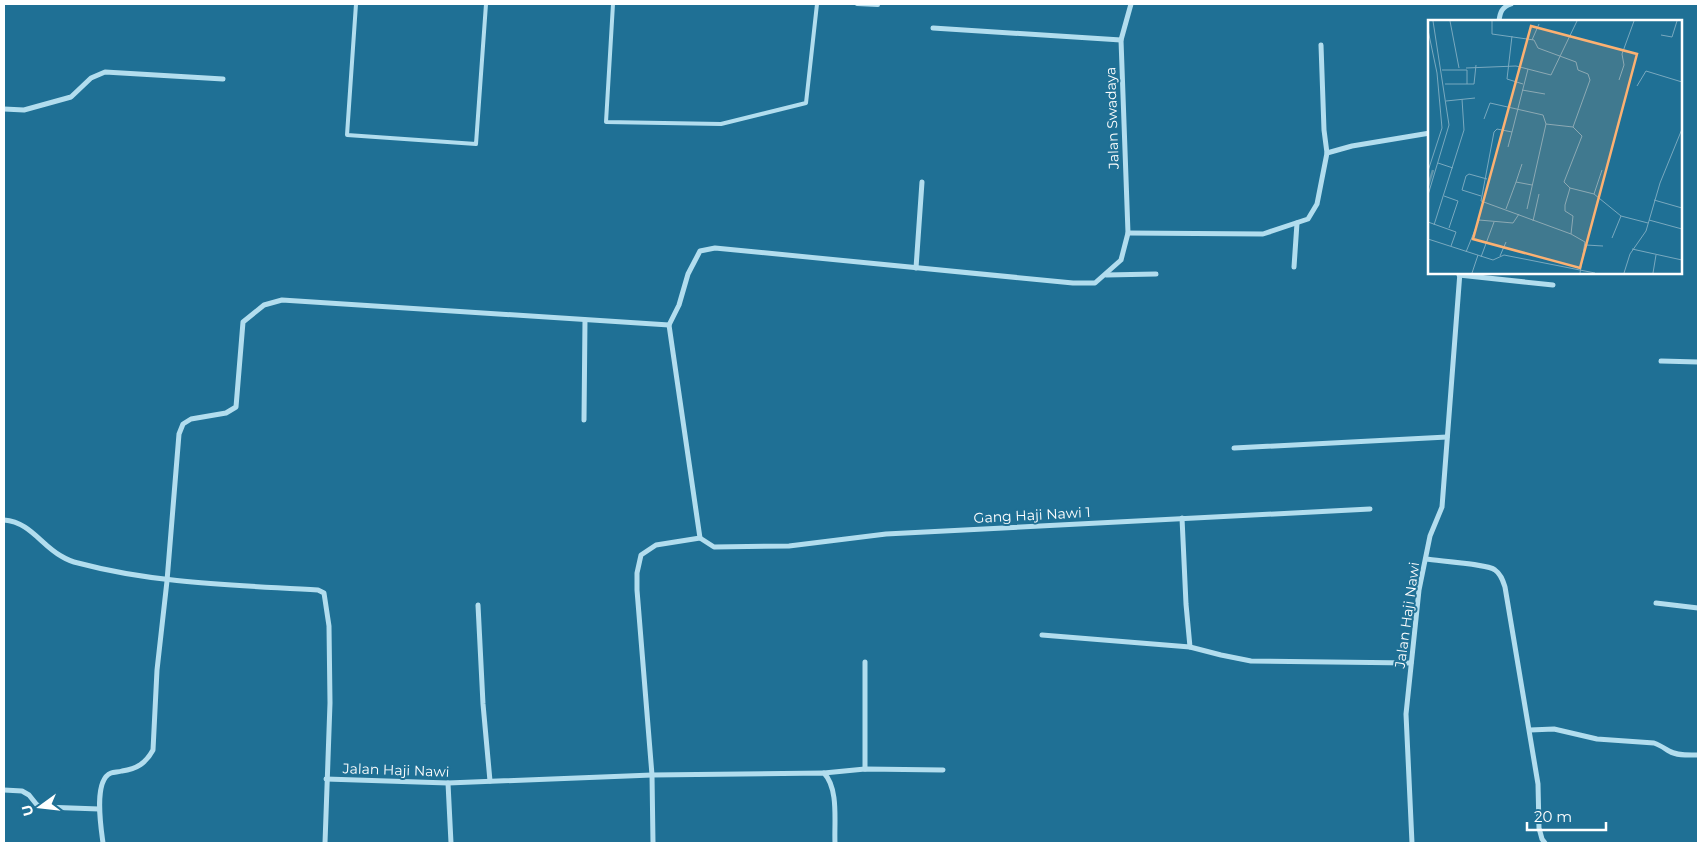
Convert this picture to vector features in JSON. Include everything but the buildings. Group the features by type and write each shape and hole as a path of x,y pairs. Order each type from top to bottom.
{"street":[{"name":"Jalan Swadaya","path":"1105,275 1121,260 1128,233 1121,40 1132,4"},
{"path":"1499,20 1501,11 1511,4"},
{"path":"933,28 1121,40"},
{"path":"1128,233 1263,234 1308,219 1318,204 1328,153 1324,130 1321,45"},
{"path":"4,108 24,110 71,97 91,78 105,72 223,79"},
{"path":"1328,153 1352,146 1428,133"},
{"path":"916,268 922,182"},
{"path":"1294,267 1297,223"},
{"path":"653,843 652,775 637,573 641,555 656,545 700,538 669,325 679,305 688,274 700,251 716,248 1073,283 1095,283 1105,275 1156,274"},
{"path":"1460,274 1553,286"},
{"name":"Jalan Haji Nawi","path":"1412,843 1406,714 1419,590 1430,536 1442,507 1460,274"},
{"path":"103,843 100,809 103,780 110,773 133,770 148,759 153,750 157,670 167,581 179,434 183,424 191,419 226,412 236,407 243,322 264,305 282,300 669,325"},
{"path":"584,420 585,320"},
{"path":"1662,361 1698,362"},
{"path":"1234,448 1447,437"},
{"name":"Gang Haji Nawi 1","path":"700,538 714,547 789,546 886,534 1370,509"},
{"path":"1182,518 1190,646"},
{"name":"Jalan Haji Nawi","path":"4,520 9,520 32,531 60,556 78,563 167,581 318,590 324,593 329,626 330,703 326,778 448,784 652,775 824,773 865,768 943,770"},
{"path":"1426,559 1464,563 1494,569 1500,575 1505,587 1530,730 1538,784 1539,828 1545,843"},
{"path":"1656,603 1698,608"},
{"path":"478,605 483,704 490,781"},
{"path":"1042,635 1190,646 1250,661 1411,663"},
{"path":"865,662 865,768"},
{"path":"1530,730 1554,729 1597,739 1654,743 1663,746 1670,752 1698,755"},
{"path":"824,773 831,780 834,843"},
{"path":"325,843 326,778"},
{"path":"448,784 451,843"},
{"path":"4,790 22,790 37,805 44,807 100,809"}],"lane":[{"path":"356,4 347,135 476,144 486,4"},
{"path":"613,4 606,122 721,124 806,103 817,4"},
{"path":"857,4 878,5"}]}
